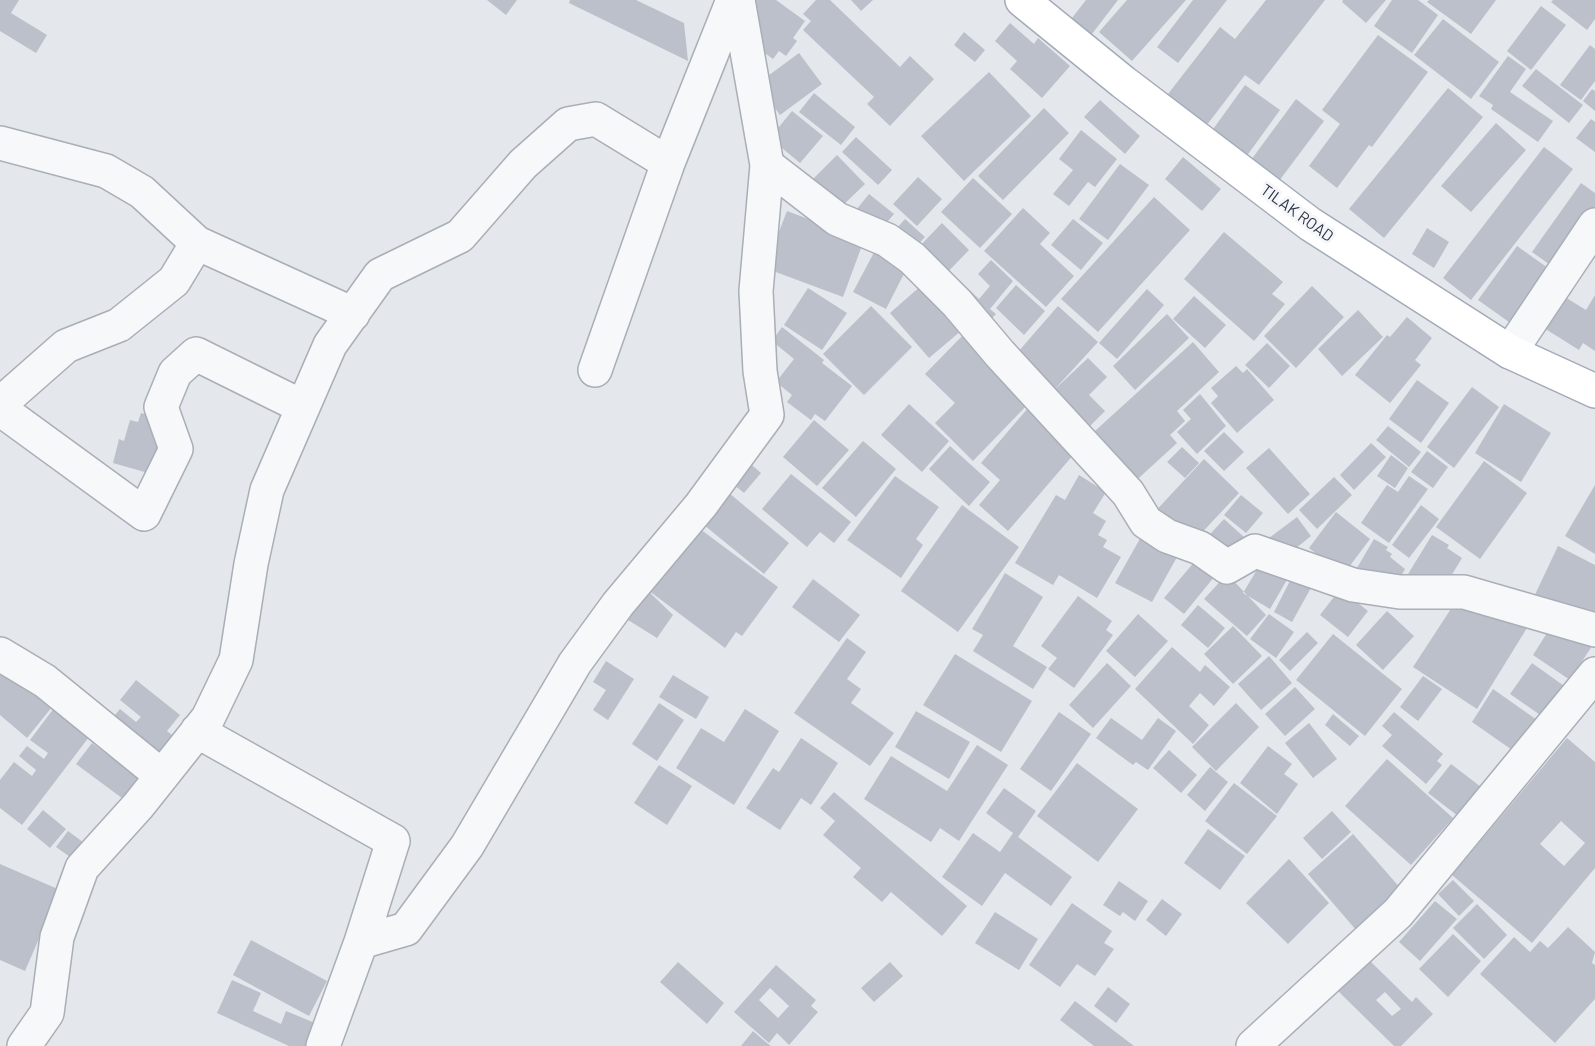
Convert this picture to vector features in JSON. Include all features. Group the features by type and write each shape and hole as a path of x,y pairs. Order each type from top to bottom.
{"main road":[{"name":"TILAK ROAD","path":"1022,0 1123,82 1310,224 1510,352 1595,391"}],"street":[{"path":"595,370 668,163 733,0"},
{"path":"361,942 406,929 467,846 575,663 618,604 701,505 767,416 760,371 756,291 767,165 738,0"},
{"path":"24,1046 47,1013 57,938 81,868 162,776 208,718 236,660 251,564 267,490 330,345 380,275 460,236 524,164 568,124 596,119 668,163"},
{"path":"0,143 106,171 142,192 197,243 352,314"},
{"path":"767,165 837,219 887,240 912,258 957,303 1128,493 1146,522 1167,536 1200,548 1227,567 1255,551 1353,585 1400,592 1464,592 1595,630"},
{"path":"1510,352 1595,225"},
{"path":"0,404 66,346 119,325 174,281 197,243"},
{"path":"0,409 144,514 176,450 161,407 175,374 195,354 303,407"},
{"path":"0,654 45,681 162,776"},
{"path":"1253,1046 1398,913 1595,674"},
{"path":"197,731 393,841 361,942 324,1046"}],"building":[{"path":"0,0 19,0 11,13 47,35 36,53 0,31"},
{"path":"487,0 517,0 506,15"},
{"path":"570,0 636,0 684,23 688,61 569,3"},
{"path":"751,0 776,0 805,21 793,38 797,41 786,56 779,51 773,59 749,42"},
{"path":"816,0 830,0 900,67 910,56 934,79 890,126 867,104 874,97 803,30 811,21 803,14"},
{"path":"851,0 873,0 861,11"},
{"path":"1086,0 1118,0 1085,43 1065,27"},
{"path":"1127,0 1186,0 1132,61 1099,32"},
{"path":"1193,0 1227,0 1178,63 1157,47"},
{"path":"1266,0 1325,0 1259,85 1245,75 1200,134 1161,103 1220,27 1235,39"},
{"path":"1343,0 1386,0 1366,23 1342,2"},
{"path":"1392,0 1418,0 1438,15 1412,53 1374,26"},
{"path":"1429,0 1496,0 1471,34 1427,2"},
{"path":"1553,0 1595,0 1595,19 1587,30 1551,2"},
{"path":"1541,6 1566,25 1531,70 1507,51"},
{"path":"1443,19 1499,62 1471,99 1414,55"},
{"path":"1010,23 1034,44 1038,38 1070,66 1042,98 1010,69 1017,61 995,41"},
{"path":"964,32 985,50 975,62 954,45"},
{"path":"1378,35 1428,72 1372,147 1369,145 1337,188 1309,166 1340,124 1322,110"},
{"path":"1590,45 1595,49 1595,81 1581,100 1560,85"},
{"path":"799,53 822,84 780,115 757,84"},
{"path":"1508,56 1526,69 1510,92 1553,121 1538,142 1491,109 1493,105 1479,96"},
{"path":"1536,69 1583,105 1569,123 1522,86"},
{"path":"989,72 1031,116 964,181 921,136"},
{"path":"1245,85 1280,110 1246,157 1211,132"},
{"path":"1448,88 1483,117 1384,238 1349,209"},
{"path":"1592,89 1595,91 1595,111 1583,101"},
{"path":"814,93 855,127 841,145 799,112"},
{"path":"1296,99 1324,121 1279,181 1251,160"},
{"path":"1100,100 1140,136 1125,154 1084,117"},
{"path":"1044,108 1069,133 1003,200 978,176"},
{"path":"792,111 823,136 800,163 770,138"},
{"path":"1591,119 1595,122 1595,152 1576,138"},
{"path":"1496,123 1526,150 1471,212 1441,186"},
{"path":"1081,130 1117,159 1095,187 1088,182 1069,206 1053,194 1073,170 1059,159"},
{"path":"856,137 892,170 878,185 842,152"},
{"path":"1544,147 1573,169 1471,300 1443,278"},
{"path":"837,155 865,184 839,209 812,180"},
{"path":"1183,157 1221,189 1202,211 1165,179"},
{"path":"1120,164 1149,185 1108,240 1079,219"},
{"path":"918,177 942,199 917,226 893,204"},
{"path":"973,178 1012,214 980,248 941,212"},
{"path":"1581,183 1595,193 1595,208 1553,267 1532,252"},
{"path":"869,194 894,214 876,235 852,215"},
{"path":"1154,197 1190,230 1098,332 1061,299"},
{"path":"1023,208 1050,233 1040,244 1074,276 1046,307 984,251"},
{"path":"787,211 864,240 843,297 765,268"},
{"path":"905,219 925,237 910,253 890,236"},
{"path":"1073,219 1103,243 1081,270 1051,245"},
{"path":"942,223 969,250 942,278 915,251"},
{"path":"1427,228 1449,242 1434,268 1412,254"},
{"path":"1224,232 1283,282 1272,294 1285,304 1254,341 1184,279"},
{"path":"879,243 911,260 886,309 853,292"},
{"path":"1517,246 1548,268 1509,322 1478,300"},
{"path":"991,260 1013,281 990,309 996,314 986,325 950,292 960,281 979,299 990,286 978,274"},
{"path":"923,284 962,330 929,358 890,313"},
{"path":"1016,285 1045,311 1024,335 996,308"},
{"path":"1312,286 1344,317 1296,368 1264,336"},
{"path":"808,288 847,313 822,350 784,325"},
{"path":"1147,289 1164,305 1117,359 1099,343"},
{"path":"1555,291 1586,310 1595,295 1595,351 1583,343 1579,350 1536,323"},
{"path":"1194,296 1226,325 1205,348 1173,319"},
{"path":"871,306 912,347 864,395 823,354"},
{"path":"1058,306 1098,342 1054,390 1088,358 1107,377 1089,395 1105,411 1080,436 1011,360"},
{"path":"1358,310 1383,337 1342,376 1318,349"},
{"path":"1167,314 1189,338 1135,390 1113,366"},
{"path":"1407,317 1432,338 1415,360 1421,365 1390,403 1355,375 1387,335 1390,337"},
{"path":"782,327 824,360 822,363 852,386 825,421 815,414 811,420 787,402 792,395 776,382 794,359 772,341"},
{"path":"966,332 1032,400 973,461 935,423 955,403 925,374"},
{"path":"1193,342 1219,372 1177,411 1185,421 1170,435 1177,443 1129,487 1085,440"},
{"path":"1267,343 1290,366 1269,388 1245,365"},
{"path":"1236,366 1243,373 1247,369 1274,400 1237,433 1211,403 1218,396 1211,388"},
{"path":"1417,380 1449,403 1421,443 1389,419"},
{"path":"1472,387 1499,407 1454,468 1427,447"},
{"path":"1200,394 1226,426 1197,454 1177,432 1191,419 1183,410"},
{"path":"1034,401 1074,454 1008,531 979,505 1000,480 981,463"},
{"path":"909,404 949,441 922,472 881,435"},
{"path":"1504,404 1551,433 1521,482 1475,453"},
{"path":"141,413 159,418 169,428 148,473 113,463 119,439 124,441 130,420 138,422"},
{"path":"814,420 849,450 817,486 783,457"},
{"path":"1388,426 1421,452 1409,467 1376,440"},
{"path":"1224,432 1244,452 1224,471 1204,451"},
{"path":"863,441 896,469 856,517 822,488"},
{"path":"1371,443 1386,457 1354,490 1340,475"},
{"path":"950,446 990,482 969,506 929,469"},
{"path":"1182,447 1199,463 1185,478 1167,462"},
{"path":"1269,448 1310,494 1288,514 1246,468"},
{"path":"1427,451 1448,467 1433,488 1411,472"},
{"path":"1391,455 1408,468 1395,488 1377,476"},
{"path":"745,459 761,473 744,493 727,479"},
{"path":"1204,459 1239,493 1195,540 1151,516"},
{"path":"1484,461 1527,493 1480,559 1436,527"},
{"path":"791,474 851,522 834,543 820,532 807,547 762,509"},
{"path":"1079,475 1106,492 1093,513 1106,521 1098,535 1107,540 1103,547 1121,557 1097,598 1059,575 1053,585 1015,563 1056,495 1065,500"},
{"path":"895,476 939,507 916,539 923,545 901,578 847,540"},
{"path":"1409,476 1428,489 1389,543 1361,523 1387,485 1398,492"},
{"path":"1334,477 1352,495 1317,529 1299,510"},
{"path":"1595,485 1595,554 1565,536"},
{"path":"729,493 789,543 764,574 704,525"},
{"path":"1241,495 1263,513 1246,533 1224,515"},
{"path":"962,505 1019,547 958,632 901,591"},
{"path":"1421,505 1439,519 1409,558 1392,545"},
{"path":"1336,512 1370,539 1343,575 1309,548"},
{"path":"1297,517 1311,536 1280,561 1265,541"},
{"path":"1224,519 1245,538 1223,562 1202,543"},
{"path":"696,526 778,587 742,636 736,632 725,648 648,590"},
{"path":"1146,528 1182,548 1152,602 1115,583"},
{"path":"1432,535 1449,545 1447,548 1462,558 1445,586 1405,579"},
{"path":"1374,539 1388,547 1386,550 1392,554 1390,557 1405,569 1394,589 1351,578"},
{"path":"1558,546 1595,565 1595,625 1531,603"},
{"path":"1200,555 1219,571 1184,614 1164,598"},
{"path":"1261,563 1288,578 1270,609 1243,593"},
{"path":"1005,573 1043,597 1013,646 1047,667 1033,689 973,651 983,635 972,629"},
{"path":"1227,574 1266,615 1247,636 1204,599"},
{"path":"1293,575 1312,586 1292,622 1274,612"},
{"path":"813,579 860,615 839,642 792,607"},
{"path":"640,583 673,615 657,638 620,615"},
{"path":"1340,589 1368,611 1348,637 1320,615"},
{"path":"1460,595 1477,596 1527,628 1477,709 1413,667"},
{"path":"1078,596 1112,621 1106,630 1113,635 1074,688 1048,669 1057,658 1041,646"},
{"path":"1198,605 1225,628 1208,648 1181,625"},
{"path":"1387,611 1414,636 1383,670 1356,645"},
{"path":"1138,614 1168,641 1135,677 1106,651"},
{"path":"1269,614 1294,632 1276,658 1250,639"},
{"path":"1554,622 1592,646 1570,680 1533,655"},
{"path":"1233,626 1262,656 1233,684 1204,654"},
{"path":"1307,632 1318,643 1290,671 1279,660"},
{"path":"1333,634 1402,689 1365,736 1296,680"},
{"path":"847,638 866,652 847,679 861,689 851,703 894,733 870,766 794,713"},
{"path":"1172,647 1200,672 1205,665 1230,687 1214,706 1200,693 1189,706 1209,725 1193,744 1135,689"},
{"path":"955,654 1032,701 1001,752 923,705"},
{"path":"1269,656 1292,683 1261,710 1238,684"},
{"path":"606,661 634,679 608,720 593,710 606,690 593,682"},
{"path":"0,663 52,707 27,738 0,715"},
{"path":"1107,663 1131,686 1093,728 1069,705"},
{"path":"1532,663 1567,688 1546,719 1510,694"},
{"path":"673,675 709,697 696,719 659,697"},
{"path":"1423,676 1442,689 1418,721 1400,707"},
{"path":"136,680 180,715 167,731 180,741 162,762 110,721 120,709 136,722 141,717 120,700"},
{"path":"1295,687 1315,709 1285,736 1265,714"},
{"path":"1493,689 1537,720 1515,752 1472,722"},
{"path":"60,700 89,737 22,825 0,808 0,780 14,762 32,776 36,770 19,756 27,746 44,759 48,753 30,740"},
{"path":"659,703 684,720 657,761 632,744"},
{"path":"1236,703 1259,727 1216,771 1192,747"},
{"path":"745,709 779,731 734,805 676,768 701,728 724,742"},
{"path":"916,711 970,742 949,779 895,747"},
{"path":"1059,712 1091,734 1051,791 1020,769"},
{"path":"1394,712 1443,754 1437,761 1442,765 1426,784 1382,746 1392,735 1382,726"},
{"path":"1333,714 1359,736 1350,746 1325,725"},
{"path":"1111,718 1142,740 1158,718 1176,731 1148,770 1136,762 1133,765 1096,738"},
{"path":"1309,723 1337,759 1313,778 1285,743"},
{"path":"801,738 838,763 811,805 801,798 780,830 746,808 773,768 779,772"},
{"path":"1567,738 1595,762 1595,868 1532,943 1452,875","holes":["1561,821 1585,843 1564,866 1540,844"]},
{"path":"92,743 120,764 130,751 152,767 126,801 76,764"},
{"path":"977,745 1008,765 959,841 940,828 931,842 864,799 891,756 947,791"},
{"path":"1268,746 1292,764 1284,774 1298,784 1277,814 1240,783"},
{"path":"1169,750 1197,775 1181,793 1153,768"},
{"path":"1387,759 1453,818 1411,865 1345,806"},
{"path":"1077,763 1138,809 1098,862 1037,816"},
{"path":"1451,764 1485,790 1462,819 1428,793"},
{"path":"659,765 692,786 667,825 634,803"},
{"path":"1210,767 1228,782 1205,811 1187,795"},
{"path":"1234,783 1277,816 1247,854 1205,821"},
{"path":"1004,788 1036,811 1018,837 1072,877 1051,906 1005,873 982,906 942,877 973,833 1000,852 1013,833 986,813"},
{"path":"834,792 967,906 942,936 891,892 882,902 853,877 861,868 823,835 835,821 820,808"},
{"path":"43,810 66,829 50,848 27,829"},
{"path":"1332,811 1351,832 1322,859 1303,838"},
{"path":"1208,829 1245,856 1220,890 1184,863"},
{"path":"68,831 91,848 80,864 56,847"},
{"path":"1353,834 1402,890 1356,930 1308,874"},
{"path":"1289,859 1329,903 1288,944 1246,903"},
{"path":"0,864 60,890 25,971 0,960"},
{"path":"1453,880 1474,901 1459,916 1438,894"},
{"path":"1119,881 1148,901 1135,921 1123,912 1120,916 1103,905"},
{"path":"1162,899 1182,914 1166,936 1146,920"},
{"path":"1435,901 1457,919 1420,961 1399,942"},
{"path":"1072,903 1112,931 1104,943 1114,949 1095,976 1077,964 1060,987 1029,965"},
{"path":"1477,904 1507,935 1484,959 1453,928"},
{"path":"995,912 1038,939 1019,970 975,943"},
{"path":"1568,927 1595,952 1592,963 1595,965 1595,999 1555,1043 1480,974 1514,937 1530,952 1540,941 1548,948"},
{"path":"1453,934 1481,961 1448,997 1419,969"},
{"path":"251,940 327,981 309,1016 233,975"},
{"path":"1369,960 1412,1002 1416,997 1433,1014 1401,1046 1394,1046 1338,991","holes":["1385,992 1401,1009 1392,1016 1376,1000"]},
{"path":"678,962 724,1003 707,1024 660,982"},
{"path":"890,962 903,976 874,1002 861,988"},
{"path":"776,965 816,1000 811,1006 818,1012 789,1045 777,1033 769,1043 734,1012","holes":["770,988 789,1006 778,1018 759,1000"]},
{"path":"232,980 261,993 253,1011 281,1024 286,1011 315,1023 305,1046 289,1046 217,1013"},
{"path":"1108,987 1130,1004 1116,1023 1094,1006"},
{"path":"1075,1001 1134,1046 1094,1046 1060,1020"},
{"path":"753,1031 767,1043 771,1046 741,1046"}]}
